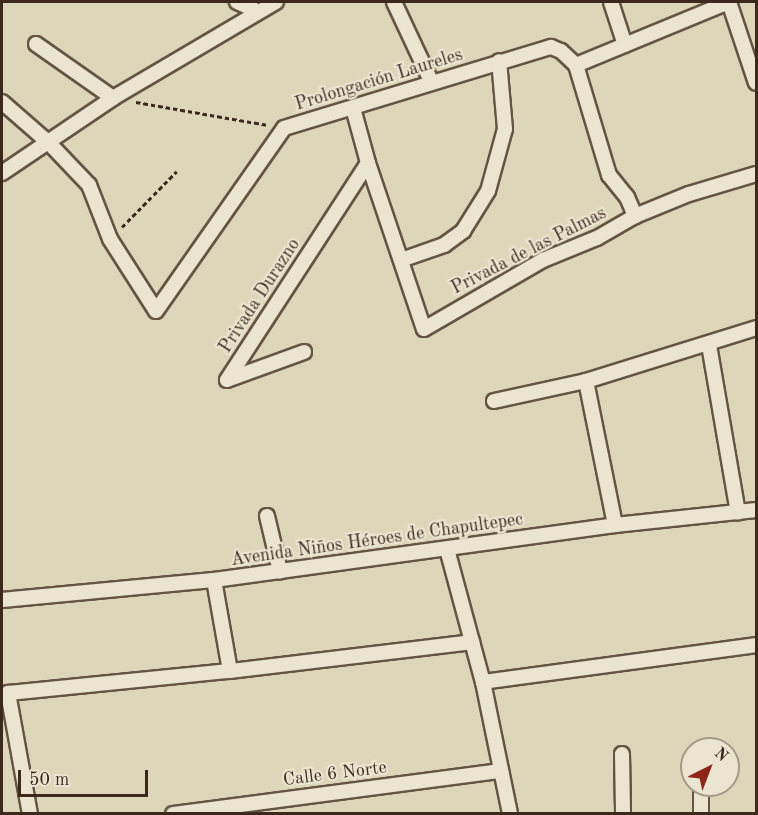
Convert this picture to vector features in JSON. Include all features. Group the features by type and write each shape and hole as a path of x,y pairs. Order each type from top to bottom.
{"street":[{"path":"237,2 257,11"},
{"path":"2,173 113,98 257,11 276,2"},
{"path":"394,2 432,83"},
{"path":"611,2 625,45"},
{"path":"576,66 729,2 755,75"},
{"path":"36,44 113,98"},
{"name":"Prolongación Laureles","path":"284,128 551,47 561,51 576,66"},
{"path":"353,108 368,163 400,260 444,245 463,231 489,191 505,129 499,61"},
{"name":"Privada de las Palmas","path":"400,260 423,329 543,260 597,238 634,216 627,197 609,175 576,66"},
{"path":"2,102 49,143 89,185 110,239 156,310 284,128"},
{"name":"Privada Durazno","path":"304,352 227,380 368,163"},
{"path":"634,216 689,194 756,174"},
{"path":"494,401 586,381 709,345 756,328"},
{"path":"709,345 738,513"},
{"path":"586,381 615,525"},
{"name":"Avenida Niños Héroes de Chapultepec","path":"2,600 214,580 615,525 756,510"},
{"path":"267,516 280,571"},
{"path":"447,549 483,682 510,813"},
{"path":"214,580 230,671"},
{"path":"30,813 8,693 230,671 472,642"},
{"path":"483,682 756,645"},
{"path":"622,754 622,813"},
{"name":"Calle 6 Norte","path":"173,813 501,771"},
{"path":"701,797 701,813"}],"path":[{"name":"Prolongación Laureles","path":"113,98 284,128"},
{"path":"110,239 177,171"}]}
